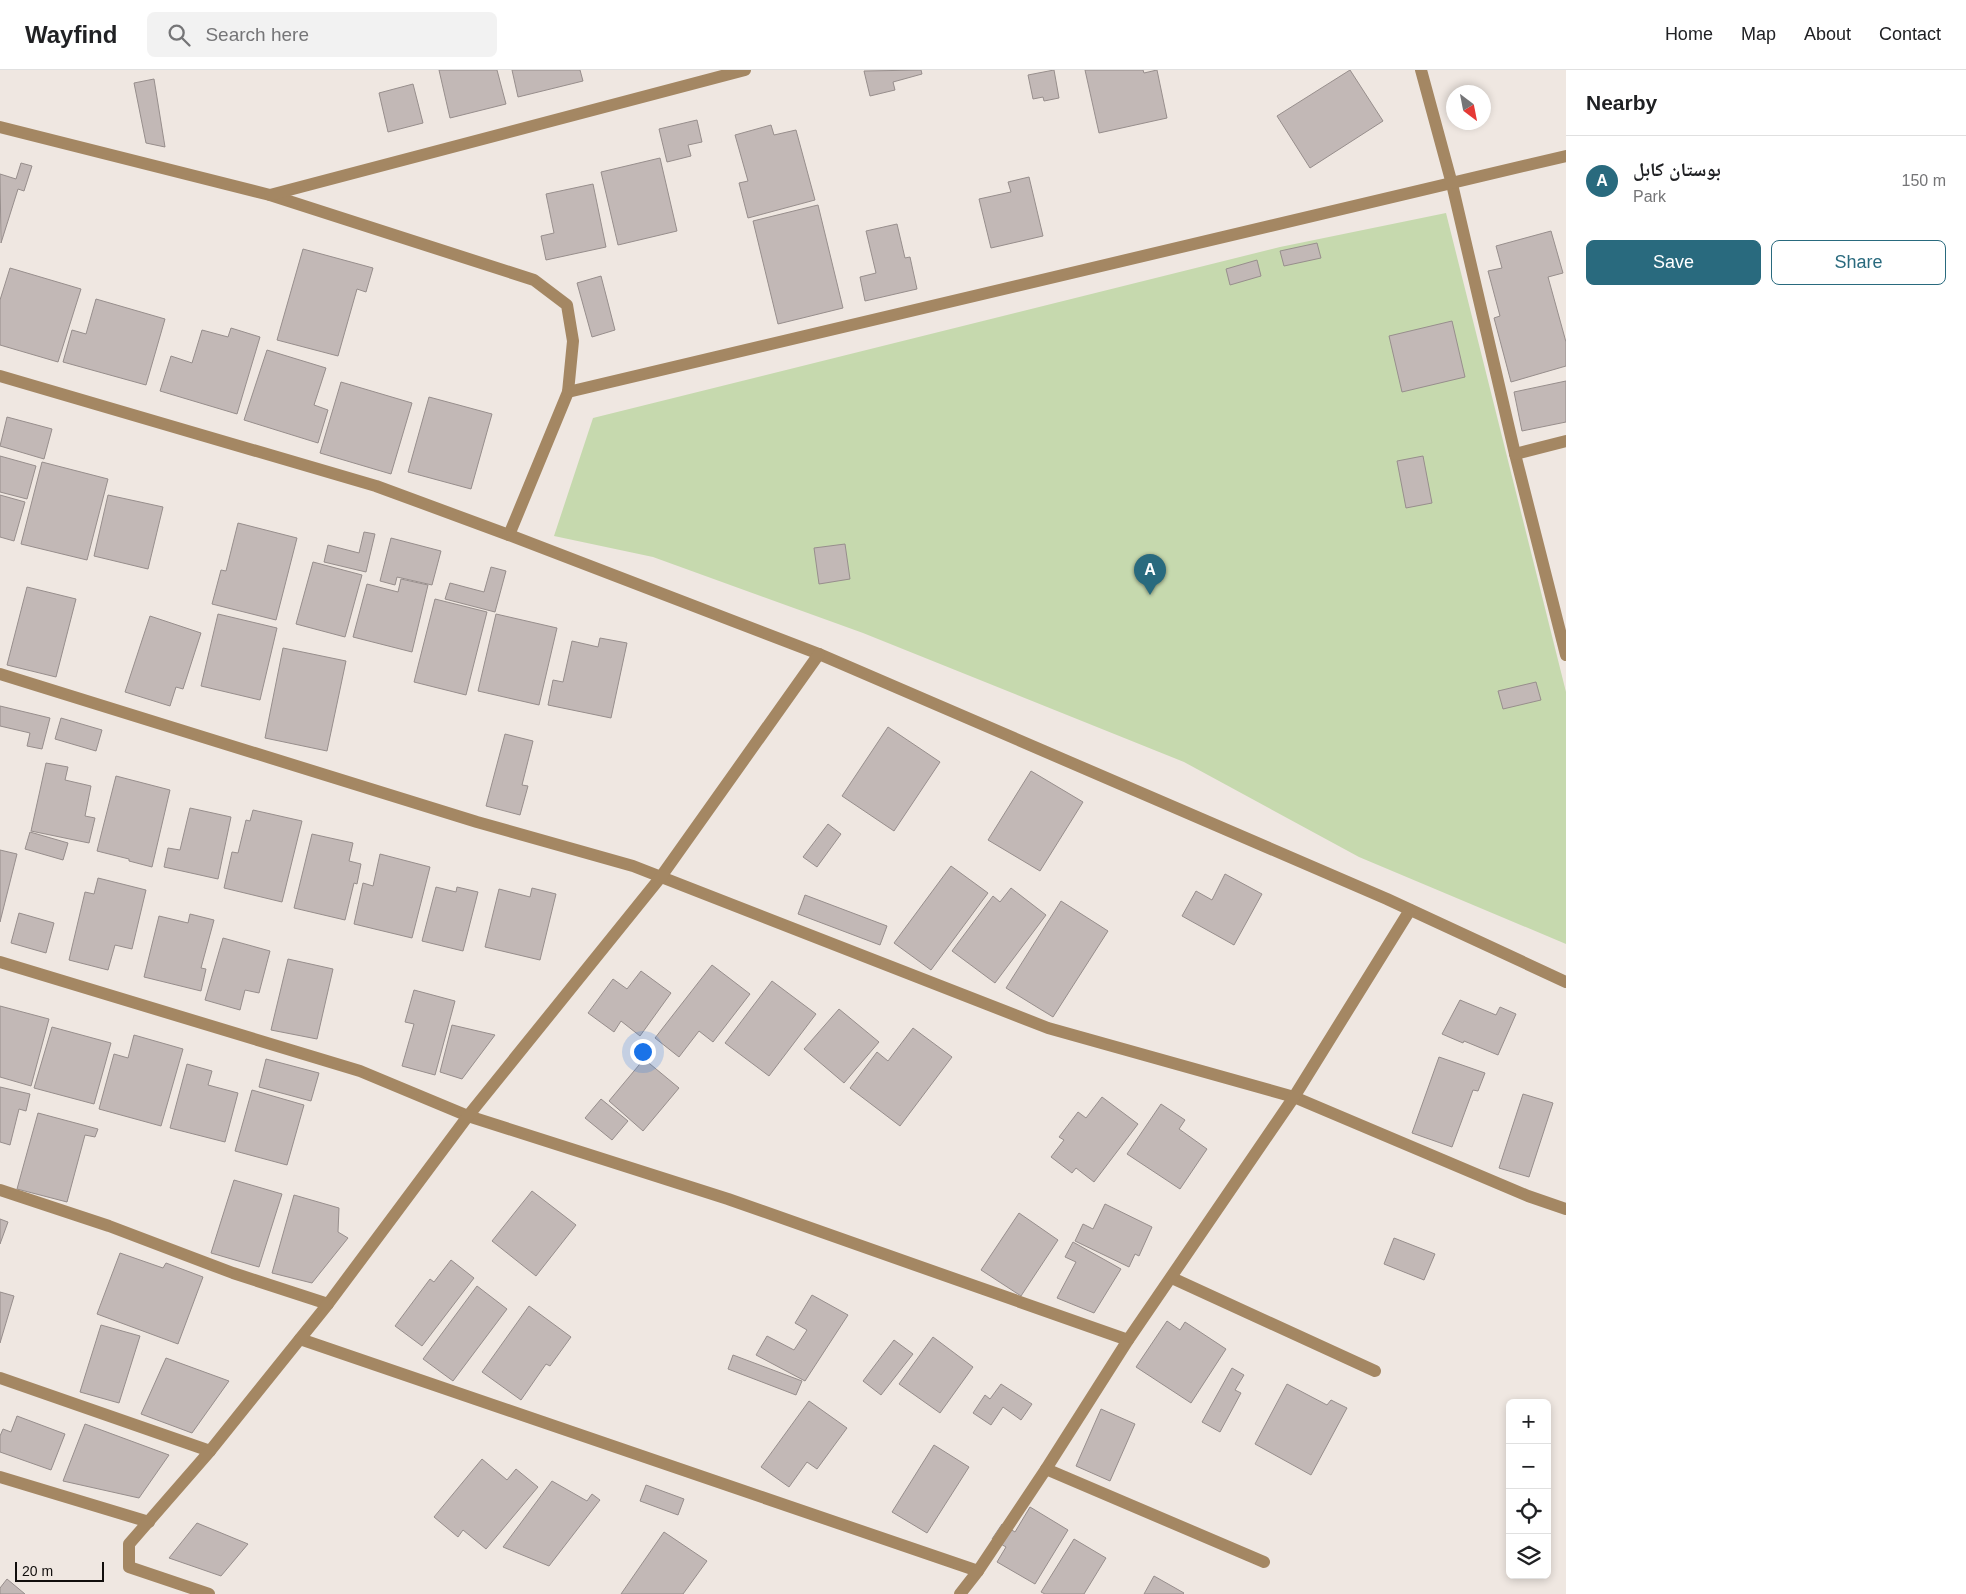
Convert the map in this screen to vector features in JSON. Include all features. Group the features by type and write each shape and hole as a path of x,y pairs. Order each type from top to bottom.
{"street":[{"path":"270,195 745,70"},
{"path":"1420,70 1452,184 1514,454 1566,655"},
{"path":"0,127 270,195 534,280 567,305 573,341 568,392 509,535"},
{"path":"568,392 1566,156"},
{"path":"0,376 376,486 819,654 1410,910 1566,982"},
{"path":"1514,454 1566,441"},
{"path":"209,1594 129,1566 130,1544 210,1451 328,1304 468,1116 660,878 819,654"},
{"path":"0,674 458,816 633,866 1048,1028 1294,1097 1528,1196 1566,1209"},
{"path":"960,1594 978,1571 1046,1469 1128,1340 1294,1097 1410,910"},
{"path":"0,962 360,1070 468,1116 728,1198 1128,1340"},
{"path":"0,1190 110,1226 233,1273 328,1304"},
{"path":"1172,1278 1375,1371"},
{"path":"300,1339 978,1571"},
{"path":"0,1378 210,1451"},
{"path":"1046,1469 1264,1562"},
{"path":"0,1477 149,1522"}],"green space":[{"path":"1446,213 1566,692 1566,944 1359,857 1184,762 863,633 653,557 554,536 593,418 1280,247"}],"building":[{"path":"439,70 497,70 506,104 450,118"},
{"path":"512,70 580,70 583,81 518,97"},
{"path":"921,70 922,74 893,82 895,90 870,96 864,71"},
{"path":"1054,70 1059,98 1044,101 1043,97 1033,99 1028,75"},
{"path":"1085,70 1143,70 1144,73 1157,70 1167,118 1099,133"},
{"path":"1350,70 1383,121 1310,168 1277,116"},
{"path":"154,79 165,147 146,143 134,83"},
{"path":"413,84 423,123 388,132 379,93"},
{"path":"697,120 702,142 688,145 691,156 667,162 659,129"},
{"path":"771,125 774,135 796,130 815,200 748,218 739,183 748,181 735,135"},
{"path":"660,158 677,231 618,245 601,172"},
{"path":"21,163 32,166 24,191 18,189 1,243 0,174 16,179"},
{"path":"1029,177 1043,236 991,248 979,199 1011,192 1008,182"},
{"path":"593,184 606,247 546,260 541,236 554,233 546,194"},
{"path":"818,205 843,308 778,324 753,221"},
{"path":"897,224 905,258 910,257 917,289 865,301 860,277 876,273 866,231"},
{"path":"1551,231 1563,273 1548,277 1566,342 1566,366 1511,382 1494,318 1500,316 1488,271 1502,268 1496,246"},
{"path":"1317,243 1321,258 1284,266 1280,251"},
{"path":"303,249 373,268 366,292 357,289 338,356 277,340"},
{"path":"1257,260 1261,276 1230,285 1226,269"},
{"path":"10,268 81,289 58,362 0,345 0,300"},
{"path":"601,276 615,330 592,337 577,283"},
{"path":"96,299 165,319 146,385 63,362 72,330 86,334"},
{"path":"1452,321 1465,377 1402,392 1389,336"},
{"path":"231,328 260,337 237,414 160,391 171,356 192,363 202,330 228,337"},
{"path":"267,350 326,368 314,405 328,410 318,443 244,420"},
{"path":"1566,381 1566,422 1522,431 1514,392"},
{"path":"341,382 412,403 391,474 320,453"},
{"path":"429,397 492,414 471,489 408,472"},
{"path":"7,417 52,429 44,459 0,446"},
{"path":"0,456 36,466 27,499 0,492"},
{"path":"1423,456 1432,503 1406,508 1397,461"},
{"path":"42,462 108,479 87,560 21,544"},
{"path":"0,495 25,502 14,541 0,537"},
{"path":"108,495 163,507 148,569 94,556"},
{"path":"238,523 297,538 276,620 212,604 221,570 226,571"},
{"path":"364,532 375,534 366,572 324,562 328,545 359,553"},
{"path":"391,538 441,551 432,585 397,577 395,585 380,581"},
{"path":"845,544 850,579 819,584 814,548"},
{"path":"313,562 362,575 345,637 296,624"},
{"path":"491,567 506,571 495,612 445,599 450,583 484,592"},
{"path":"401,579 428,585 412,652 353,637 367,584 398,592"},
{"path":"27,587 76,599 56,677 7,665"},
{"path":"435,599 487,612 466,695 414,682"},
{"path":"218,614 277,628 260,700 201,686"},
{"path":"496,614 557,628 539,705 478,691"},
{"path":"150,616 201,633 183,689 176,687 170,706 125,692"},
{"path":"600,638 627,643 611,718 548,705 553,680 563,682 572,641 598,647"},
{"path":"283,648 346,661 327,751 265,738"},
{"path":"1536,682 1541,700 1503,709 1498,691"},
{"path":"0,706 50,718 42,749 27,746 30,733 0,726"},
{"path":"61,718 102,730 96,751 55,739"},
{"path":"888,727 940,762 894,831 842,796"},
{"path":"505,734 533,741 522,785 528,786 520,815 486,806"},
{"path":"46,763 68,767 65,780 91,786 85,816 95,818 89,843 31,831"},
{"path":"1031,771 1083,802 1040,871 988,840"},
{"path":"116,776 170,790 152,867 97,851"},
{"path":"190,808 231,817 218,879 164,867 168,848 180,850"},
{"path":"253,810 302,821 282,902 224,888 232,852 238,853 246,820 250,821"},
{"path":"828,824 841,834 817,867 803,857"},
{"path":"30,832 68,843 63,860 25,849"},
{"path":"312,834 353,843 349,861 361,864 357,884 354,883 345,920 294,908"},
{"path":"0,850 17,854 0,922"},
{"path":"380,854 430,867 412,938 354,924 363,883 373,886"},
{"path":"951,866 988,893 931,970 894,943"},
{"path":"1225,874 1262,894 1234,945 1182,916 1196,891 1212,900"},
{"path":"98,878 146,890 132,949 115,945 108,970 69,960 85,892 94,894"},
{"path":"436,887 456,892 457,887 478,892 463,951 422,941"},
{"path":"532,888 556,894 540,960 485,947 499,889 530,897"},
{"path":"1011,888 1046,915 995,983 952,951 993,896 1000,902"},
{"path":"805,895 887,926 880,945 798,914"},
{"path":"1061,901 1108,931 1053,1017 1006,988"},
{"path":"19,913 54,923 46,953 11,943"},
{"path":"190,914 214,920 201,968 206,969 201,991 144,977 159,916 188,923"},
{"path":"223,938 270,951 259,993 245,990 240,1010 205,1000"},
{"path":"288,959 333,969 317,1039 271,1030"},
{"path":"712,965 750,994 713,1042 699,1031 679,1057 655,1038"},
{"path":"641,971 671,993 640,1036 621,1021 614,1032 588,1013 613,979 627,989"},
{"path":"772,981 816,1014 769,1076 725,1043"},
{"path":"414,990 455,1001 435,1075 402,1066 414,1024 405,1022"},
{"path":"1460,1000 1496,1015 1500,1007 1516,1014 1498,1055 1442,1034"},
{"path":"0,1006 49,1019 31,1086 0,1077"},
{"path":"839,1009 879,1042 844,1083 804,1049"},
{"path":"452,1025 495,1035 462,1079 440,1072"},
{"path":"52,1027 111,1043 94,1104 34,1088"},
{"path":"913,1028 952,1057 900,1126 850,1088 877,1052 888,1061"},
{"path":"134,1035 183,1049 161,1126 99,1109 114,1054 128,1058"},
{"path":"1439,1057 1485,1073 1478,1091 1473,1090 1452,1147 1412,1133"},
{"path":"266,1059 319,1073 311,1101 259,1087"},
{"path":"644,1059 679,1088 643,1131 609,1101"},
{"path":"187,1064 212,1071 208,1085 238,1093 225,1142 170,1128"},
{"path":"0,1087 30,1094 26,1111 19,1109 10,1145 0,1142"},
{"path":"252,1090 304,1105 287,1165 235,1151"},
{"path":"1523,1094 1553,1103 1529,1177 1499,1168"},
{"path":"1102,1097 1138,1124 1094,1182 1076,1168 1072,1173 1051,1157 1064,1140 1059,1137 1078,1112 1086,1118"},
{"path":"601,1099 628,1121 612,1140 585,1118"},
{"path":"1161,1104 1185,1120 1179,1129 1207,1149 1180,1189 1127,1154"},
{"path":"38,1113 98,1129 95,1137 85,1135 67,1202 17,1189"},
{"path":"234,1180 282,1194 259,1267 211,1253"},
{"path":"532,1191 576,1225 536,1276 492,1241"},
{"path":"294,1195 339,1208 338,1232 348,1238 312,1283 272,1273"},
{"path":"1105,1204 1152,1227 1139,1256 1135,1254 1129,1267 1075,1241 1083,1224 1093,1229"},
{"path":"1019,1213 1058,1240 1021,1296 981,1270"},
{"path":"0,1219 8,1222 0,1244"},
{"path":"1394,1238 1435,1254 1424,1280 1384,1264"},
{"path":"1073,1242 1121,1269 1094,1313 1057,1298 1076,1262 1065,1257"},
{"path":"120,1253 163,1268 166,1263 203,1277 178,1344 97,1314"},
{"path":"451,1260 474,1278 422,1346 395,1326 430,1279 434,1282"},
{"path":"477,1286 507,1309 453,1381 423,1359"},
{"path":"0,1292 14,1296 0,1343"},
{"path":"812,1295 848,1315 805,1381 756,1355 767,1336 794,1350 807,1330 795,1323"},
{"path":"529,1306 571,1337 550,1366 546,1364 521,1400 482,1372"},
{"path":"1167,1321 1180,1330 1185,1322 1226,1349 1191,1403 1136,1367"},
{"path":"101,1325 140,1336 119,1403 80,1392"},
{"path":"933,1337 973,1367 940,1413 899,1384"},
{"path":"894,1340 913,1354 881,1395 863,1381"},
{"path":"733,1355 802,1381 796,1395 728,1369"},
{"path":"166,1358 229,1381 192,1433 141,1414"},
{"path":"1232,1368 1244,1375 1235,1390 1241,1393 1220,1432 1202,1422"},
{"path":"1001,1384 1032,1404 1021,1420 1003,1407 991,1425 973,1413 985,1395 990,1399"},
{"path":"1287,1384 1327,1405 1331,1400 1347,1408 1311,1475 1255,1444"},
{"path":"809,1401 847,1428 817,1469 807,1462 789,1487 761,1467"},
{"path":"1101,1409 1135,1424 1110,1481 1076,1466"},
{"path":"17,1416 65,1434 51,1470 0,1452 0,1436 3,1429 11,1432"},
{"path":"85,1424 169,1455 139,1498 63,1481"},
{"path":"934,1445 969,1467 927,1533 892,1512"},
{"path":"482,1459 507,1480 516,1469 538,1487 486,1549 463,1530 458,1537 434,1517"},
{"path":"552,1481 587,1501 592,1494 600,1500 549,1566 503,1547"},
{"path":"646,1485 684,1499 678,1515 640,1501"},
{"path":"1030,1507 1068,1530 1035,1584 997,1562 1006,1547 992,1539 1002,1524 1015,1532"},
{"path":"197,1523 248,1544 221,1576 169,1558"},
{"path":"664,1532 707,1561 683,1594 621,1594"},
{"path":"1074,1539 1106,1558 1084,1594 1045,1594 1041,1592"},
{"path":"1154,1576 1184,1593 1144,1594"},
{"path":"7,1579 25,1594 0,1594 0,1588"}],"place":[{"name":"بوستان کابل","path":"1150,595"}]}
